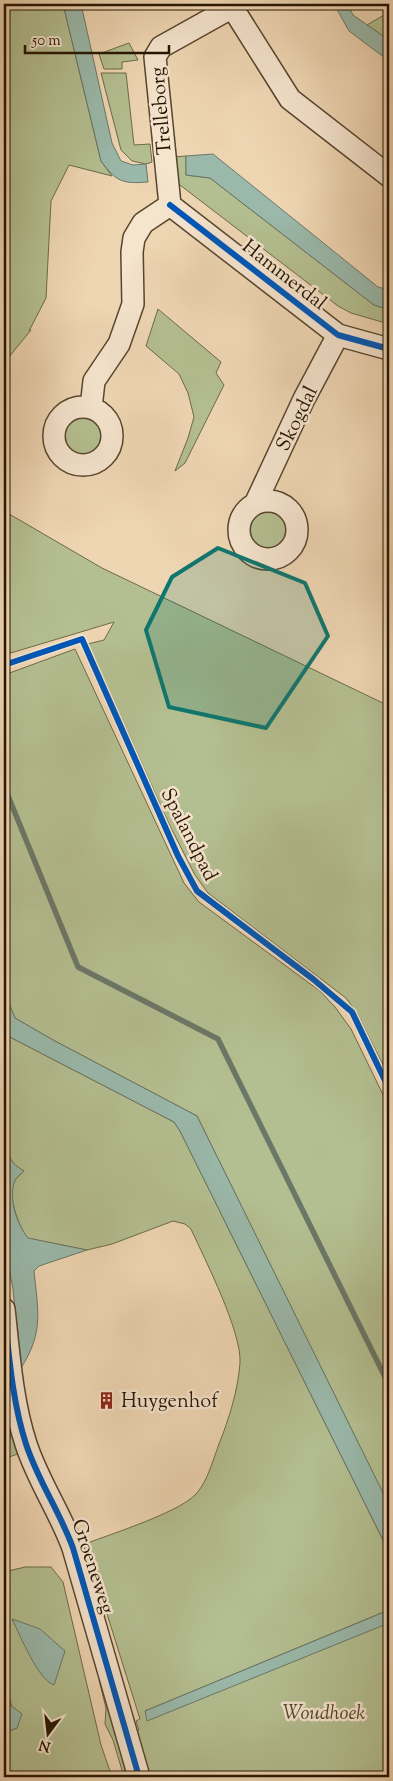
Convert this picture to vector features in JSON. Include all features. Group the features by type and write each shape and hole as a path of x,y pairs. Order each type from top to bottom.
{"street":[{"path":"235,5 290,99 389,176"},
{"name":"Trelleborg","path":"170,204 155,57 161,47 235,5"},
{"path":"91,408 94,381 119,344 133,304 132,252 134,238 142,223 170,204"},
{"name":"Hammerdal","path":"170,204 338,335 389,349"},
{"name":"Skogdal","path":"256,502 304,399 338,335"},
{"name":"Groeneweg","path":"4,1309 17,1409 26,1444 38,1475 64,1522 73,1548 139,1777"}],"highlighted area":[{"path":"218,548 305,583 328,636 266,728 169,707 146,630 172,577"}],"green space":[{"path":"4,4 63,4 101,161 112,176 69,165 51,201 46,298 29,331 31,330 4,363"},
{"path":"389,12 389,40 367,25"},
{"path":"129,43 138,60 122,62 122,69 104,69 99,54"},
{"path":"101,73 126,73 134,145 150,144 152,162 146,164 132,161 121,150"},
{"path":"186,156 186,175 210,178 374,305 389,310 389,324 351,313 338,306 176,182 173,157"},
{"path":"158,309 221,362 216,373 224,385 185,463 175,471 194,417 188,393 179,374 146,346"},
{"path":"87,416 94,419 100,425 103,436 102,444 94,453 87,456 79,456 72,453 64,444 63,432 66,425 75,417"},
{"path":"273,509 281,512 287,518 290,530 287,542 281,548 265,551 257,548 251,542 248,526 251,518 257,512"},
{"path":"4,511 102,568 389,706 389,1077 357,1013 346,998 208,893 195,875 169,824 88,644 104,640 114,622 4,655"},
{"path":"75,649 184,883 199,902 320,991 335,1007 351,1029 389,1107 389,1530 370,1467 197,1116 15,1018 4,992 4,675"},
{"name":"Woudhoek","path":"4,1034 174,1122 389,1552 389,1610 145,1711 389,1615 389,1777 147,1777 134,1734 139,1730 136,1721 140,1719 85,1544 174,1509 186,1502 199,1490 209,1471 232,1404 239,1373 239,1350 222,1296 191,1229 185,1224 173,1221 112,1244 87,1250 27,1238 17,1218 12,1193 15,1180 24,1171 10,1159 4,1142"},
{"path":"4,1346 20,1453 4,1459"},
{"path":"25,1567 51,1567 63,1582 101,1745 112,1777 65,1775 54,1777 4,1777 4,1733 17,1728 4,1675 4,1572"},
{"path":"99,1680 104,1680 133,1777 124,1777 113,1740 105,1724 106,1708"}],"shaded area":[{"path":"63,4 81,4 112,143 121,161 133,165 146,164 148,182 132,183 121,180 111,173 101,161"},
{"path":"334,4 347,4 353,15 389,40 389,61 349,31"},
{"path":"213,154 378,287 389,290 389,310 374,305 210,178 186,175 186,156"},
{"path":"4,992 15,1018 197,1116 389,1505 389,1552 174,1122 4,1034"},
{"path":"4,1142 11,1159 24,1171 15,1181 13,1205 20,1226 28,1238 87,1250 39,1266 34,1271 38,1321 33,1343 21,1368 13,1289 4,1242"},
{"path":"4,1408 9,1424 10,1440 4,1449"},
{"path":"389,1610 389,1623 147,1721 145,1711"},
{"path":"12,1619 40,1629 65,1651 54,1685 42,1675 36,1666"},
{"path":"4,1675 10,1705 22,1714 17,1728 4,1733"}],"waterway":[{"path":"4,786 78,967 218,1039 389,1385"}],"cycle path":[{"path":"170,205 338,335 389,349"},
{"name":"Spalandpad","path":"4,665 82,639 178,856 197,891 313,979 352,1012 389,1089"},
{"path":"4,1309 12,1377 21,1428 31,1458 73,1548 139,1777"}],"place":[{"name":"Huygenhof","path":"107,1400"}]}
